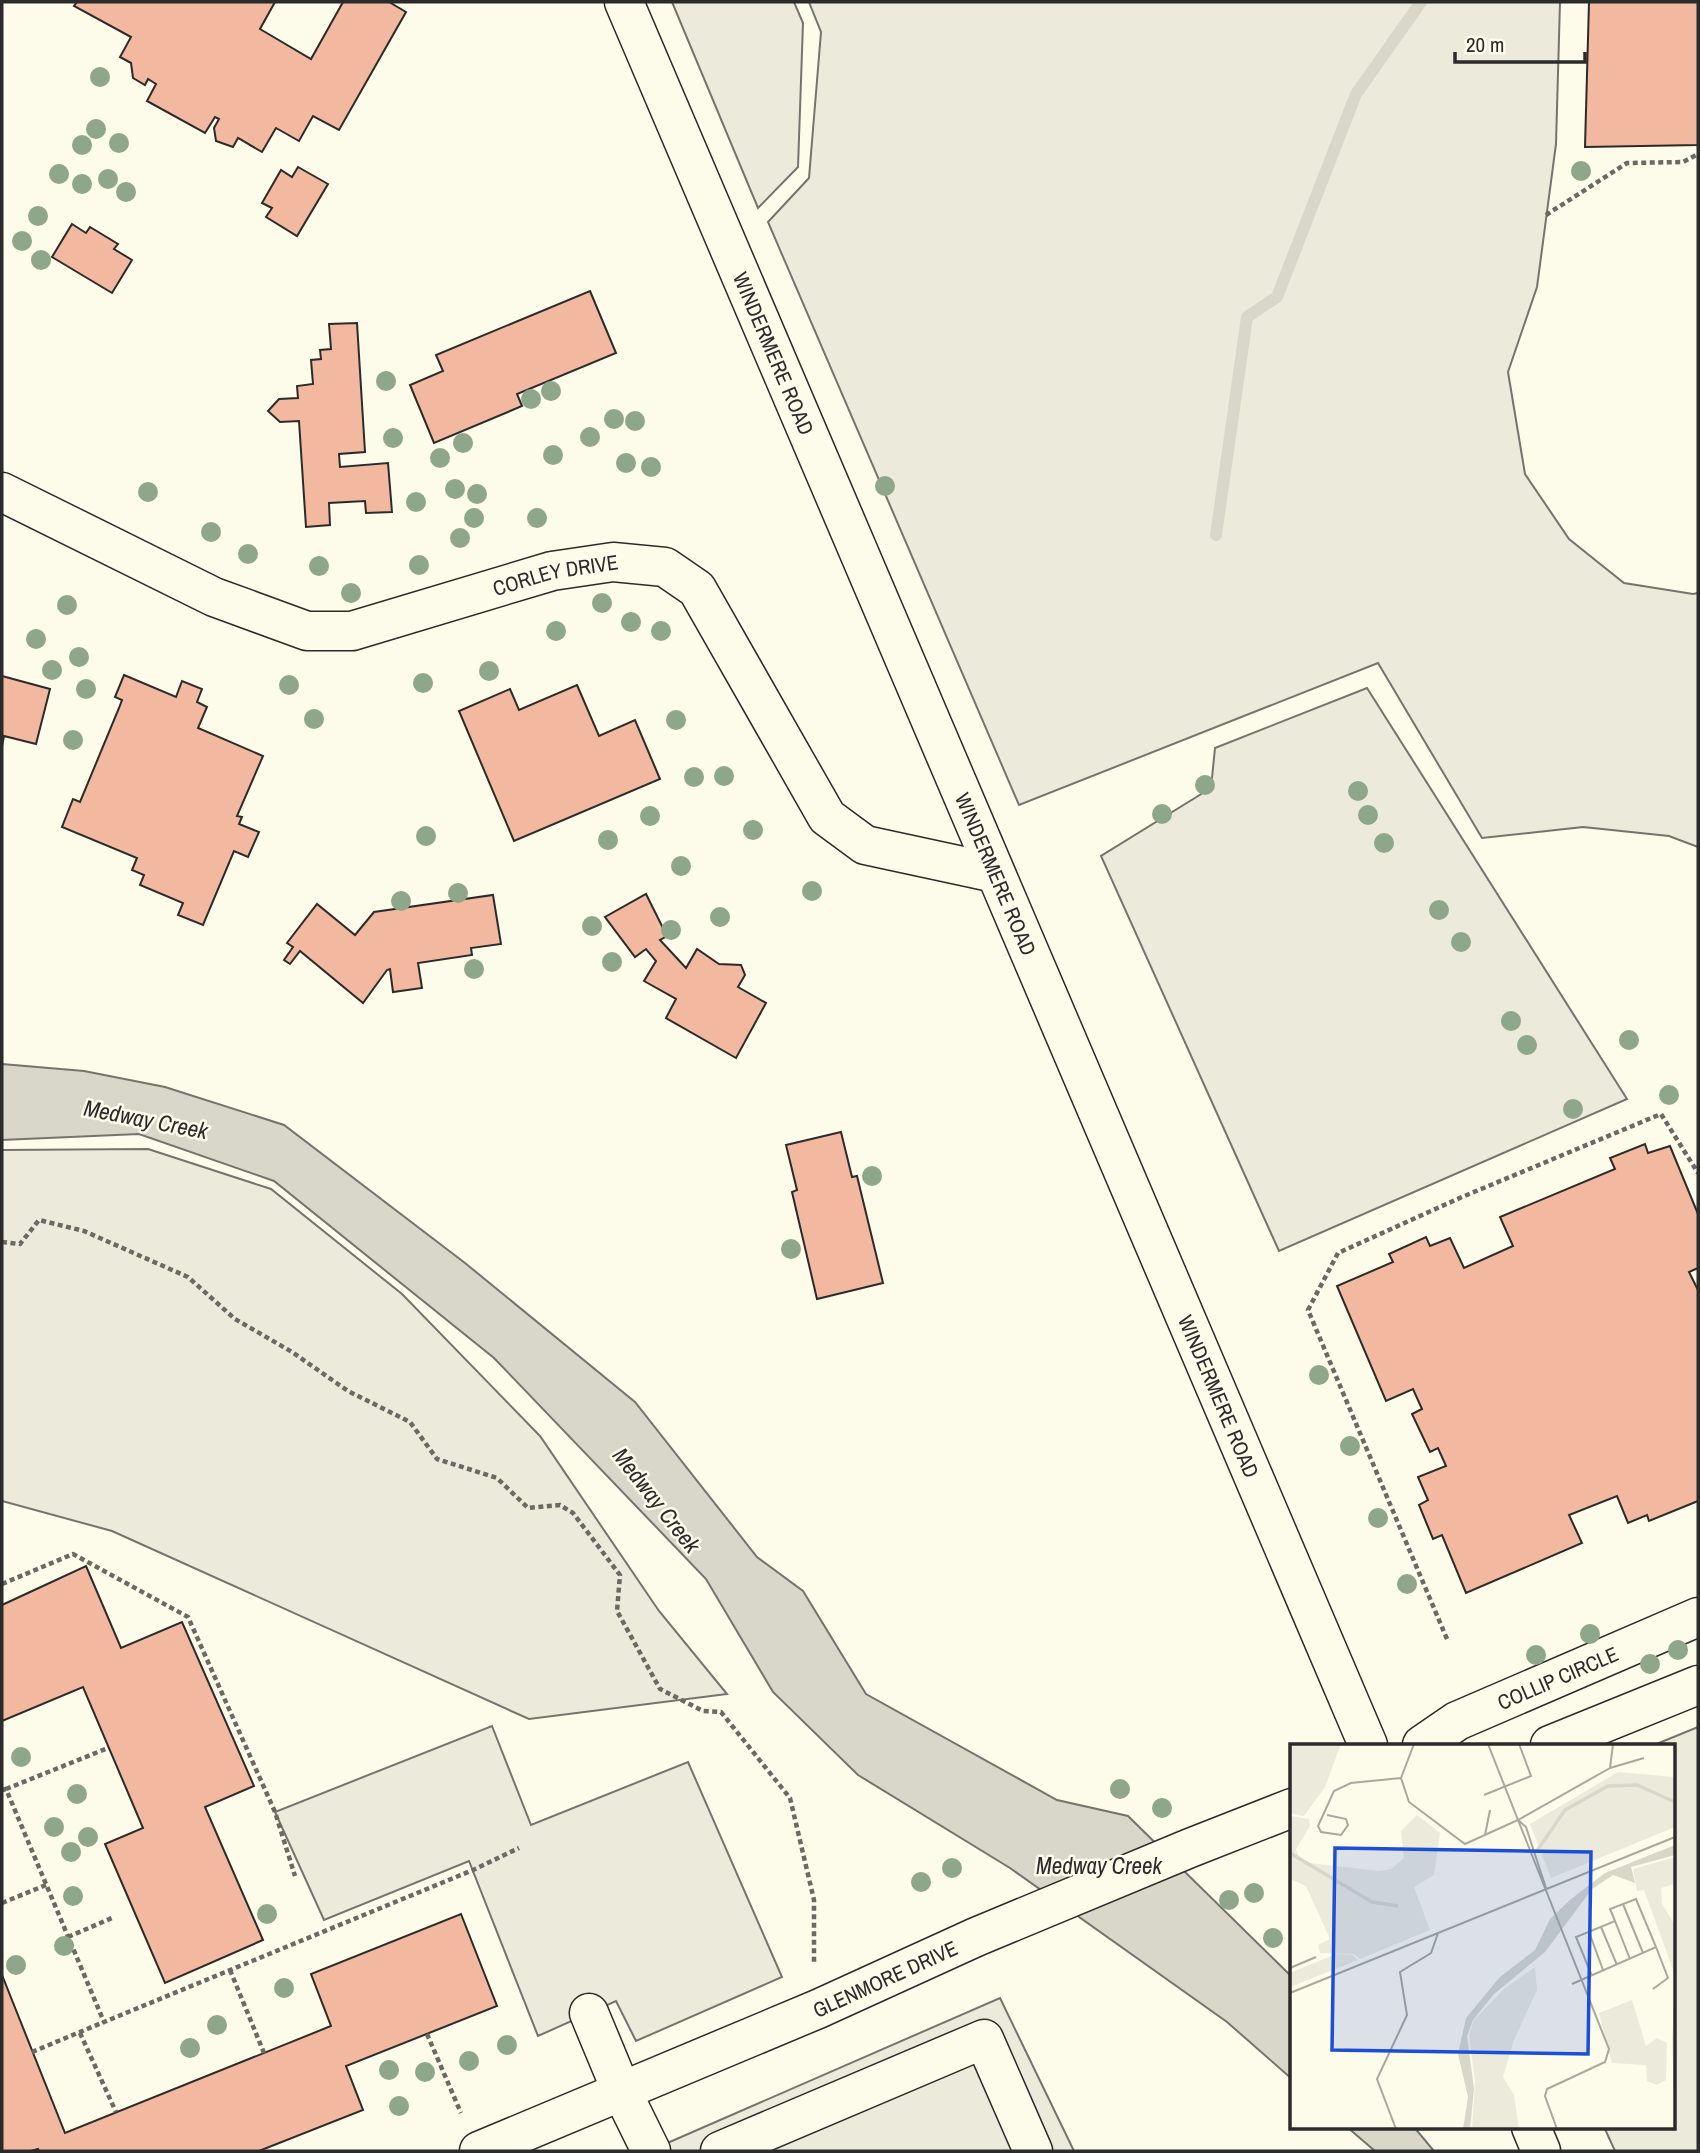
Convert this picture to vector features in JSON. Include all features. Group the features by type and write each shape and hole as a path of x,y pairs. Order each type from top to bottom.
{"street":[{"name":"WINDERMERE ROAD","path":"624,2 1368,1744"},
{"name":"CORLEY DRIVE","path":"2,492 214,597 307,631 352,631 552,571 613,562 665,567 697,589 827,817 865,845 995,873"},
{"name":"COLLIP CIRCLE","path":"1423,1744 1457,1721 1692,1619"},
{"path":"1552,1744 1698,1685"},
{"name":"GLENMORE DRIVE","path":"479,2151 818,2009 976,1937 1290,1809"},
{"path":"589,2013 621,2090 651,2151"},
{"path":"720,2151 984,2039 1024,2149"},
{"path":"1531,2128 1541,2151"}],"path":[{"path":"1546,215 1627,163 1683,162 1698,154"},
{"path":"1447,1639 1308,1310 1338,1253 1462,1197 1661,1114 1698,1173"},
{"path":"2,1242 20,1244 39,1220 84,1231 188,1277 235,1319 292,1352 348,1391 410,1422 437,1459 497,1478 528,1508 560,1505 573,1513 620,1575 617,1611 660,1689 703,1712 721,1712 790,1798 814,1900 813,1960 818,2009"},
{"path":"2,1584 73,1553 188,1617 275,1812 295,1876"},
{"path":"104,2022 4,1789 108,1748"},
{"path":"32,2052 460,1875 519,1848"},
{"path":"2,1903 46,1885"},
{"path":"68,1937 112,1918"},
{"path":"230,1970 264,2053"},
{"path":"80,2033 116,2112"},
{"path":"427,2034 462,2116"}],"shaded area":[{"path":"672,2 794,2 803,23 798,167 758,208"},
{"path":"809,2 1560,2 1556,144 1537,287 1508,372 1525,474 1569,539 1624,583 1698,593 1698,847 1669,836 1583,827 1482,838 1378,663 1019,805 768,222 809,178 821,32"},
{"path":"1367,688 1627,1099 1279,1251 1101,856 1211,788 1215,748"},
{"path":"148,1149 271,1189 402,1294 540,1436 659,1611 727,1694 529,1719 112,1531 2,1501 2,1150"},
{"path":"492,1726 531,1825 688,1762 782,1977 636,2041 616,2001 538,2036 469,1861 324,1920 275,1812"},
{"path":"1698,1727 1698,2151 1615,2151 1604,2128 1676,2128 1676,1744 1656,1744"},
{"path":"1000,1998 1074,2151 649,2151"}],"water":[{"name":"Medway Creek","path":"2,1064 84,1071 165,1087 284,1125 465,1263 635,1402 757,1557 803,1591 866,1694 1057,1800 1128,1816 1290,1975 1290,2077 1227,2022 1010,1868 858,1775 773,1692 706,1579 494,1358 274,1181 139,1134 2,1140"},
{"path":"1348,2128 1415,2128 1434,2151 1375,2151"}],"building":[{"path":"77,2 275,2 260,29 311,59 343,2 389,2 406,12 339,130 313,116 299,141 276,128 262,152 238,138 233,147 216,141 214,128 219,119 215,117 205,133 147,101 156,84 148,79 145,85 133,78 131,63 120,57 131,37 74,6"},
{"path":"1589,2 1698,2 1698,145 1585,147"},
{"path":"298,167 328,184 297,236 266,217 272,208 262,203 281,170 292,177"},
{"path":"72,224 86,233 90,227 118,244 114,249 132,260 112,293 52,257"},
{"path":"590,291 616,353 517,394 522,406 434,443 410,385 443,371 436,355"},
{"path":"357,323 365,452 339,454 340,467 388,463 392,512 366,513 365,501 329,503 330,525 306,527 299,421 280,422 268,411 279,399 298,398 297,386 313,384 311,360 321,359 320,350 331,349 329,324"},
{"path":"124,675 176,697 182,681 202,689 197,702 207,707 198,728 263,756 237,816 242,817 239,824 259,832 248,857 234,851 203,925 178,915 183,903 140,885 144,875 132,870 137,858 62,827 73,799 80,802 119,708 122,700 115,697"},
{"path":"2,676 50,689 36,744 4,736 2,746"},
{"path":"577,685 599,736 635,720 660,779 514,841 459,711 510,689 519,710"},
{"path":"646,894 667,936 660,940 686,968 697,949 719,964 741,965 745,975 738,987 766,1003 736,1058 666,1018 676,999 644,981 656,961 646,949 635,957 605,917"},
{"path":"493,895 501,944 471,948 472,955 418,963 422,988 393,992 390,969 363,1003 300,951 290,964 284,960 293,947 287,943 317,904 355,935 374,912"},
{"path":"841,1132 852,1177 857,1176 883,1283 817,1299 792,1192 797,1190 786,1145"},
{"path":"1645,1144 1648,1153 1670,1146 1698,1214 1698,1268 1689,1272 1698,1290 1698,1501 1649,1521 1647,1515 1628,1523 1617,1496 1569,1515 1582,1543 1466,1593 1442,1535 1433,1539 1419,1505 1428,1500 1418,1477 1446,1466 1438,1448 1430,1452 1412,1414 1422,1409 1413,1389 1386,1401 1337,1286 1393,1262 1389,1254 1426,1237 1430,1246 1450,1238 1464,1268 1513,1246 1500,1217 1615,1169 1610,1158"},
{"path":"86,1566 121,1648 182,1622 254,1786 205,1807 263,1940 165,1983 105,1844 143,1828 83,1687 2,1721 2,1605"},
{"path":"461,1914 497,2006 346,2066 363,2110 259,2151 2,2151 2,1975 65,2133 331,2026 311,1974"}],"waterway":[{"path":"1216,535 1247,317 1277,297 1356,94 1421,2"}]}
